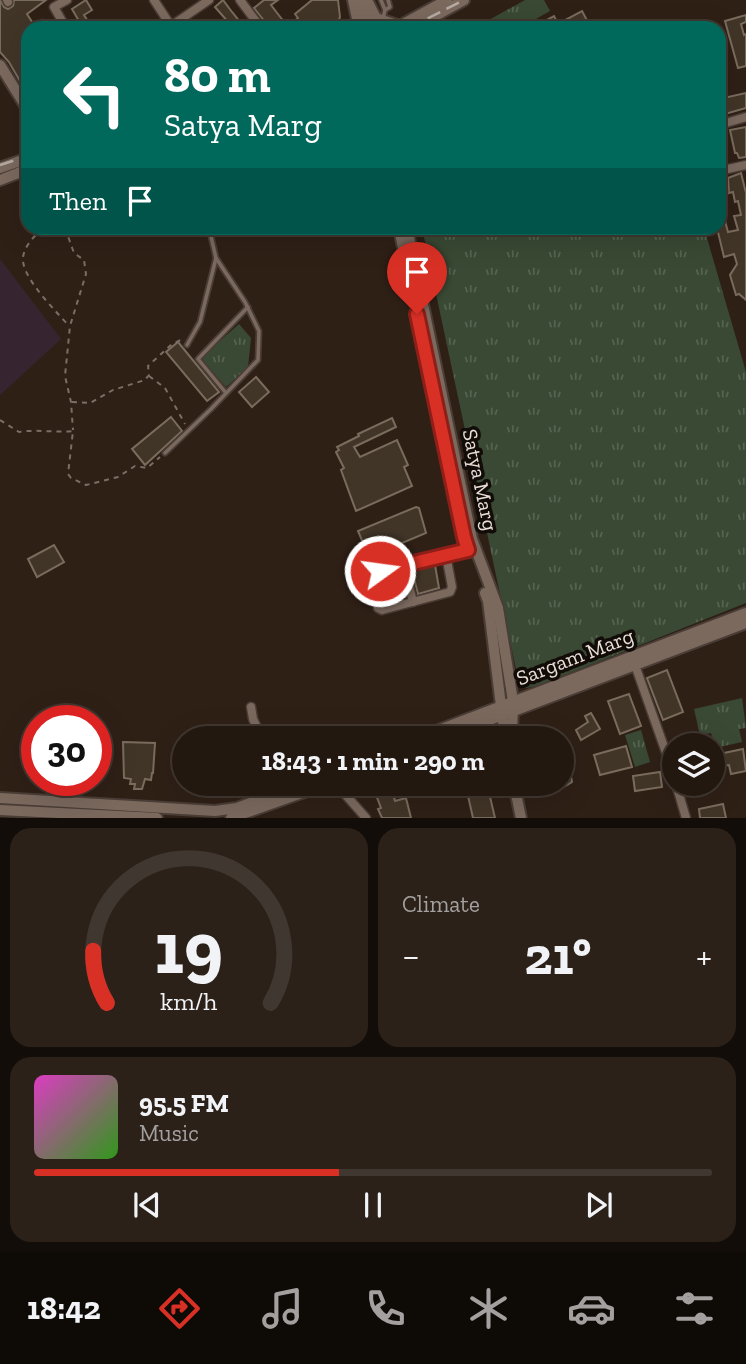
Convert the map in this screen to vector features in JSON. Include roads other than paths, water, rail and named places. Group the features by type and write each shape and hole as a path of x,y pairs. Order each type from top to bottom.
{"main road":[{"path":"353,0 358,21"},
{"path":"361,0 367,21"},
{"path":"367,0 376,18 384,16 390,21"},
{"path":"426,21 464,0"},
{"path":"408,21 442,1"},
{"path":"0,65 21,99"},
{"path":"0,168 21,160"},
{"path":"0,180 21,172"},
{"name":"Satya Marg","path":"401,235 458,489 472,538 498,608 507,708 506,726"},
{"name":"Satya Marg","path":"408,235 458,489 464,537 488,601 510,726"},
{"name":"Sargam Marg","path":"468,726 746,613"},
{"name":"Sargam Marg","path":"454,726 635,665 746,624"},
{"path":"0,810 206,814 237,807 257,796"},
{"path":"231,818 293,796"},
{"path":"516,796 521,818"},
{"path":"524,796 528,818"},
{"path":"0,798 84,811 157,818"}],"street":[{"path":"154,0 166,21"},
{"path":"178,21 209,0"},
{"path":"240,0 256,21"},
{"path":"62,1 54,7 62,21"},
{"path":"726,123 746,117"},
{"path":"726,169 746,164"},
{"path":"446,555 452,587 450,592 382,610 378,608 373,578 380,571 404,565 446,555 468,550"},
{"path":"404,565 413,602"},
{"path":"635,665 662,741"},
{"path":"251,707 256,726"},
{"path":"347,796 366,818"},
{"path":"680,796 686,818"}],"lane":[{"path":"381,0 384,16"},
{"path":"384,16 390,7 388,0"},
{"path":"164,453 258,360 259,331 248,307 216,257 211,235"},
{"path":"187,345 200,322 216,257"},
{"path":"226,393 198,359 248,307"}],"railway":[{"path":"423,21 464,0"},
{"path":"0,165 21,158"}]}
